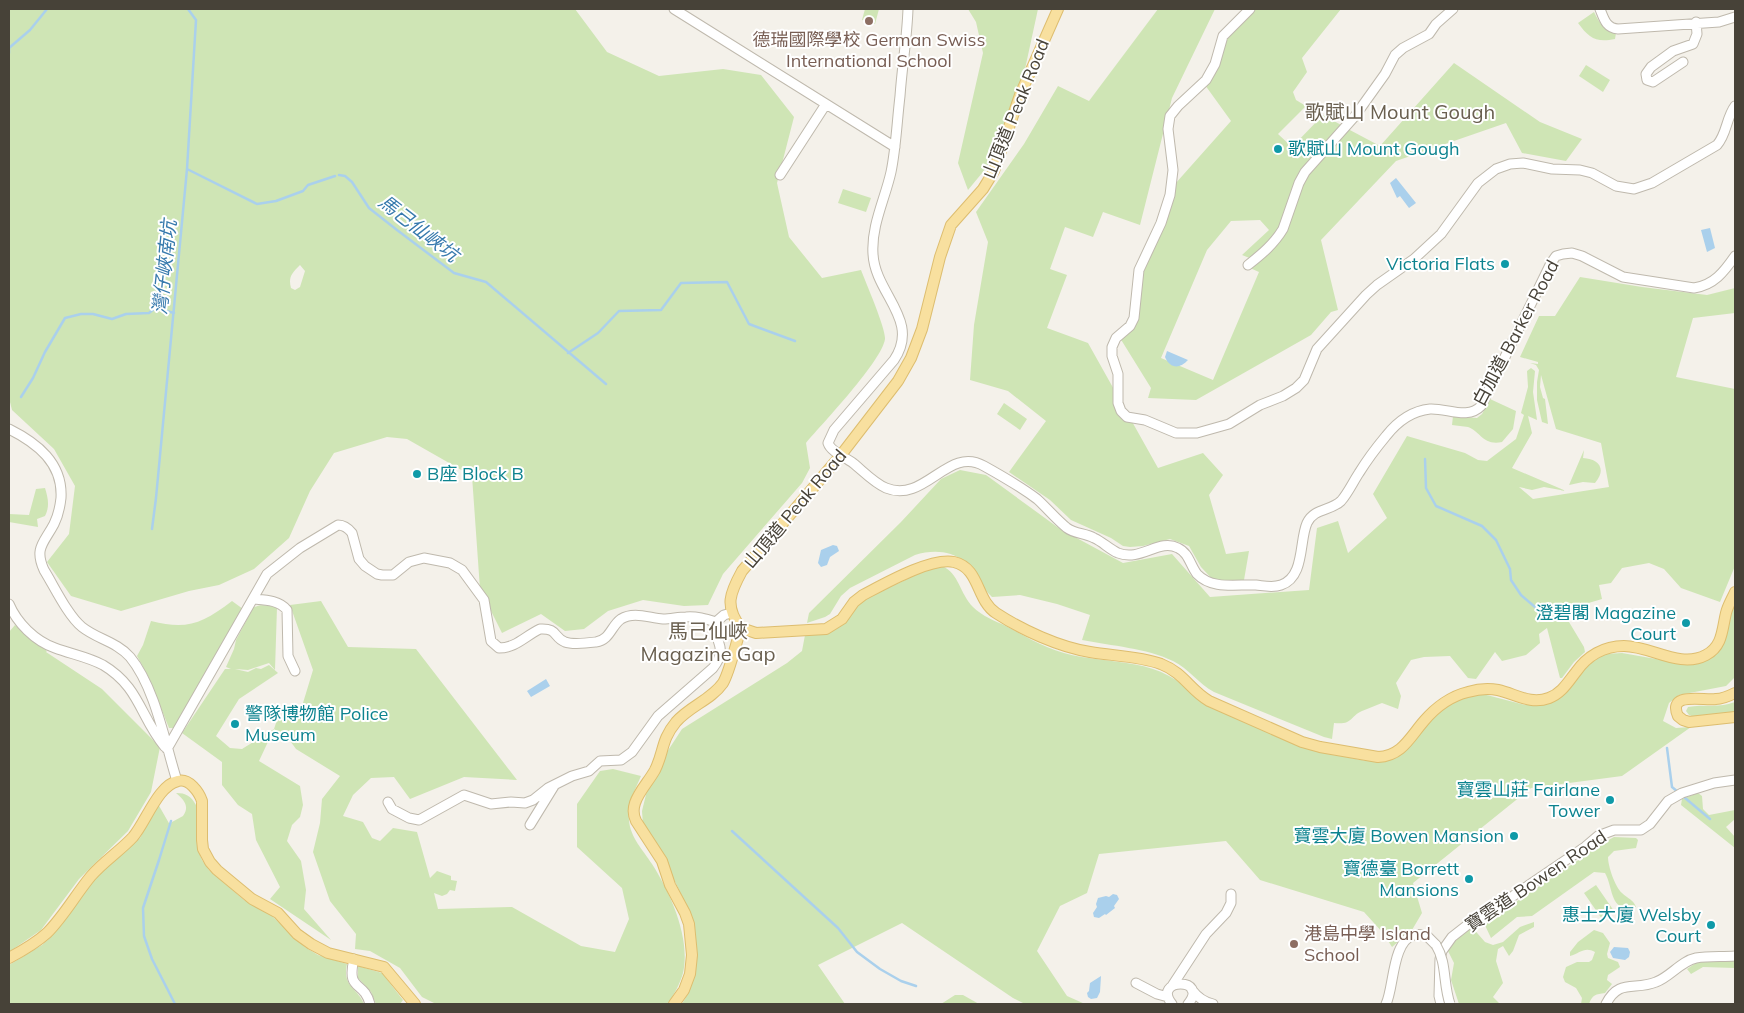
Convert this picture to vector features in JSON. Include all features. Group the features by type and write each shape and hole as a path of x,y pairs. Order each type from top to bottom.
{"main road":[{"name":"山頂道 Peak Road","path":"731,613 730,598 733,587 742,571 841,455 898,381 911,358 922,329 940,257 951,225 983,189 994,171 1020,95 1058,9"},
{"path":"731,613 740,628 750,632 830,628 842,619 854,602 868,592 928,564 942,561 955,562 962,565 972,575 982,597 994,612 1047,639 1084,651 1144,659 1161,664 1178,673 1199,694 1209,701 1293,739 1320,747 1378,757 1388,756 1399,750 1427,717 1456,696 1489,689 1501,691 1525,700 1544,700 1562,690 1586,659 1606,649 1628,646 1688,659 1705,656 1714,650 1721,638 1727,609 1735,592"},
{"path":"674,1004 686,984 691,968 692,956 689,924 670,885 662,861 636,821 634,808 639,796 657,767 663,744 670,730 680,718 706,700 723,682 740,628"},
{"path":"732,653 747,640 768,632"},
{"path":"1735,693 1718,699 1685,699 1678,704 1676,710 1678,716 1686,721 1735,717"},
{"path":"9,958 38,940 51,928 92,875 134,836 165,788 181,780 190,785 202,801 202,844 207,858 213,866 252,899 278,913 297,934 311,944 328,953 378,964 386,969 415,1004"}],"street":[{"path":"674,9 895,147"},
{"path":"841,455 828,446 828,439 894,360 903,340 901,320 880,283 873,257 874,235 891,172 895,147 908,9"},
{"path":"1250,9 1223,36 1213,69 1206,80 1178,106 1169,119 1168,134 1173,170 1170,195 1161,223 1139,270 1134,318 1130,326 1116,338 1112,347 1112,356 1118,378 1119,406 1123,414 1130,418 1145,420 1179,433 1201,432 1229,424 1260,405 1293,391 1304,380 1315,352 1372,289 1410,263 1441,234 1478,183 1491,172 1510,164 1523,163 1552,169 1588,172 1616,186 1638,189 1652,183 1717,145 1722,138 1730,113 1735,106"},
{"path":"1248,265 1279,236 1305,172 1355,116 1385,74 1395,55 1403,48 1429,34 1436,24 1453,9"},
{"path":"1600,9 1605,22 1614,29 1718,22 1735,17"},
{"path":"1683,62 1653,82 1648,80 1646,74 1651,67 1673,51 1693,44 1697,34 1696,22"},
{"path":"780,175 826,104"},
{"name":"白加道 Barker Road","path":"841,455 880,485 891,490 900,491 918,487 958,462 974,461 986,466 1030,495 1069,529 1093,537 1117,552 1133,556 1163,546 1173,546 1185,553 1197,573 1212,583 1280,586 1289,580 1297,567 1306,527 1310,518 1339,502 1396,424 1411,414 1424,410 1437,409 1471,413 1481,406 1556,256 1577,254 1623,277 1694,288 1708,284 1718,278 1735,256"},
{"path":"9,428 32,441 46,455 60,481 59,512 39,552 44,570 77,623 126,652 131,659 143,679 151,698 163,730 177,781"},
{"path":"167,749 266,574 300,548 338,525 349,529 352,533 359,559 365,566 377,574 387,576 393,574 409,562 424,558 450,564 462,570 484,600 491,641 499,648 512,646 540,628 551,630 562,640 570,643 597,642 603,640 621,619 635,615 669,619 692,617 716,622"},
{"path":"253,599 276,602 287,610 288,656 295,670"},
{"path":"9,604 13,615 20,623 46,644 102,664 122,680 137,698 155,734 167,749"},
{"path":"388,802 392,809 409,818 419,820 464,796 491,804 525,803 572,776 589,771 600,760 621,760 632,752 658,716 713,668 721,649 715,629 716,622 724,615 731,613"},
{"name":"寶雲道 Bowen Road","path":"1441,1004 1438,996 1442,951 1452,937 1475,919 1513,896 1598,836 1614,830 1640,830 1645,828 1668,801 1679,795 1714,783 1735,780"},
{"path":"530,825 556,784"},
{"path":"1170,1001 1168,993 1206,934 1226,912 1231,903 1231,894"},
{"path":"1386,1004 1400,951 1406,940 1414,935 1426,935 1436,945 1444,963 1446,989 1450,1004"},
{"path":"1606,1004 1611,994 1621,988 1654,984 1691,960 1735,956"},
{"path":"354,959 353,980 365,993 370,1004"},
{"path":"1188,960 1184,972 1192,997 1188,1004"},
{"path":"1136,983 1170,1001"},
{"path":"1172,986 1179,983 1189,987 1198,997 1213,1004"}],"green space":[{"path":"9,9 575,9 607,52 659,76 723,69 761,75 794,117 777,183 789,237 822,278 861,270 879,316 885,339 874,362 806,443 810,468 802,483 723,574 708,605 684,606 643,600 608,611 584,629 565,631 541,614 502,633 480,589 472,476 407,439 387,437 334,453 310,491 289,538 254,569 219,585 189,591 121,611 71,596 47,562 69,534 75,486 54,449 12,410 9,398","holes":["300,265 305,271 300,287 295,290 291,288 290,278 295,270"]},
{"path":"865,9 879,9 875,24 862,20"},
{"path":"968,9 1038,9 1025,69 987,167 968,190 958,163 983,53 976,22"},
{"path":"1158,9 1215,9 1172,98 1140,225 1103,212 1093,237 1065,227 1050,269 1067,275 1047,328 1088,343 1158,468 1203,453 1223,475 1209,495 1226,554 1249,551 1244,580 1214,581 1201,567 1189,546 1170,539 1143,546 1123,546 1111,538 1071,520 1050,500 1009,472 1046,421 1008,391 970,380 974,325 988,242 976,212 1024,144 1058,86 1089,101"},
{"path":"1255,9 1341,9 1302,58 1307,72 1293,92 1296,100 1306,106 1278,134 1292,147 1323,115 1343,126 1303,170 1280,228 1252,259 1242,255 1269,230 1260,220 1231,221 1207,250 1161,358 1213,380 1259,272 1250,268 1273,248 1308,174 1348,129 1380,146 1454,63 1540,122 1582,139 1566,161 1522,153 1506,123 1396,161 1321,240 1338,310 1331,312 1311,335 1196,400 1148,398 1151,388 1120,338 1133,327 1141,277 1175,184 1231,121 1205,85 1225,40"},
{"path":"1594,12 1605,28 1616,33 1615,39 1598,40 1590,36 1578,23"},
{"path":"1586,65 1610,80 1603,92 1579,76"},
{"path":"843,189 871,198 866,212 838,203"},
{"path":"1580,277 1707,295 1735,288 1735,313 1693,318 1676,377 1735,389 1735,566 1720,602 1681,588 1664,569 1649,563 1622,568 1611,583 1599,585 1602,599 1575,607 1575,615 1566,617 1584,647 1585,652 1574,662 1562,678 1560,678 1547,628 1539,634 1540,643 1526,655 1502,661 1495,652 1476,679 1468,678 1450,656 1424,657 1411,660 1396,683 1401,696 1398,709 1382,703 1358,713 1348,722 1334,723 1332,739 1214,692 1179,664 1163,657 1140,650 1082,640 1090,615 1057,604 1020,595 992,597 965,562 953,555 941,552 915,555 850,588 841,596 830,614 807,623 809,613 901,522 941,479 960,470 986,475 1060,529 1123,563 1172,554 1210,597 1309,590 1317,528 1338,521 1348,553 1387,518 1373,494 1407,436 1465,453 1478,460 1487,461 1516,439 1524,415 1521,413 1528,387 1527,371 1531,368 1535,371 1533,392 1537,420 1528,416 1532,433 1512,468 1566,491 1544,487 1532,490 1519,487 1533,499 1609,487 1601,443 1556,429 1541,375 1540,387 1545,399 1548,424 1542,422 1537,400 1539,370 1536,365 1530,363 1538,364 1538,362 1520,357 1539,316 1555,316"},
{"path":"1490,399 1516,411 1513,429 1502,442 1490,442 1468,427 1452,425 1453,416 1477,418 1482,414"},
{"path":"1004,403 1027,419 1020,430 997,414"},
{"path":"1584,450 1583,458 1593,460 1600,466 1599,478 1595,483 1583,482 1569,485"},
{"path":"45,488 48,509 45,516 37,519 38,527 9,522 9,514 29,515 36,489"},
{"path":"942,566 948,569 956,579 973,607 989,618 1042,645 1081,657 1135,664 1152,669 1169,676 1184,686 1310,743 1362,760 1378,761 1392,758 1445,700 1483,694 1525,705 1548,704 1563,695 1580,673 1605,654 1622,653 1679,663 1701,662 1728,624 1735,599 1735,677 1726,686 1679,695 1669,703 1663,721 1676,728 1691,727 1622,776 1531,788 1413,883 1422,913 1412,930 1392,947 1383,933 1364,912 1260,880 1226,841 1099,854 1087,893 1060,906 1037,951 1067,996 1085,1004 1025,1004 1013,998 902,923 818,965 845,1004 682,1004 689,992 695,974 697,951 692,922 686,904 664,859 643,825 642,811 650,778 682,729 787,663 802,651 805,635 820,634 859,602 928,569"},
{"path":"232,601 243,609 175,728 169,728 148,676 137,656 151,621 175,625 194,623 212,615"},
{"path":"321,601 348,647 416,649 517,780 464,777 410,799 394,777 371,778 353,795 343,816 363,822 372,838 380,841 393,828 417,832 430,878 437,871 451,876 451,880 457,881 455,891 450,890 442,896 434,893 438,909 512,907 581,946 615,952 629,919 622,888 577,847 577,804 600,771 613,769 641,776 630,803 630,826 634,838 666,888 677,916 684,945 683,973 679,985 668,1004 436,1004 422,997 400,968 370,951 355,949 356,934 330,901 313,852 320,823 322,799 340,776 296,749 288,738 274,729 277,720 283,720 286,717 283,714 309,710 311,705 303,703 313,670 290,605"},
{"path":"262,605 277,607 275,670 269,663 248,670 235,669 248,672 269,665 278,673 239,699 216,736 230,748 242,749 274,729 259,761 300,786 303,805 300,817 292,825 287,841 301,861 306,890 304,909 331,940 270,899 280,887 256,840 252,814 238,805 222,785 222,762 182,733 225,669 231,669 226,667 236,640 253,608"},
{"path":"15,625 46,652 102,689 160,747 151,792 128,831 79,879 41,930 9,952 9,632"},
{"path":"1735,702 1735,713 1694,717 1686,711 1688,707 1724,705"},
{"path":"176,793 188,796 196,805 197,848 209,870 244,900 271,915 305,947 318,955 347,964 348,982 364,1004 9,1004 9,965 50,938 95,878 140,838 158,804 170,825 183,816 186,806"},
{"path":"1698,793 1702,796 1703,809 1709,815 1735,810 1735,819 1726,827 1735,837 1735,848 1681,805 1682,799"},
{"path":"1614,837 1636,838 1638,840 1636,848 1614,851 1608,857 1614,881 1622,893 1636,907 1627,908 1617,903 1605,873 1594,872 1532,916 1517,917 1491,938 1482,919 1507,908 1594,848"},
{"path":"1596,885 1614,911 1602,919 1584,893"},
{"path":"1534,922 1534,927 1519,935 1509,956 1503,946 1498,949 1496,961 1503,983 1493,997 1500,1004 1459,1004 1451,980 1454,963 1448,951 1454,942 1471,926 1485,942 1493,945 1503,942 1520,927"},
{"path":"1594,930 1603,933 1610,943 1607,954 1608,958 1618,962 1620,967 1608,975 1607,980 1612,984 1605,993 1595,996 1589,1004 1581,1004 1582,998 1576,988 1565,982 1563,977 1566,967 1577,962 1589,962 1592,960 1595,952 1591,950 1585,950 1570,956 1570,952 1578,942"},
{"path":"1735,961 1735,968 1703,967 1691,974 1687,969 1696,963"},
{"path":"358,966 382,973 403,1000 400,1004 376,1004 371,992 358,978"},
{"path":"955,995 963,995 979,1004 941,1004"}],"water":[{"path":"1396,178 1416,203 1409,208 1400,196 1397,198 1390,183"},
{"path":"1710,228 1715,248 1707,252 1701,230"},
{"path":"1167,351 1188,360 1182,365 1172,366 1165,357"},
{"path":"833,545 837,546 839,551 830,557 827,565 821,567 818,563 821,550"},
{"path":"546,679 550,686 531,697 527,691"},
{"path":"1113,894 1117,895 1119,899 1114,906 1115,908 1099,918 1094,917 1093,913 1097,907 1098,898 1109,897"},
{"path":"1614,947 1628,948 1630,952 1629,957 1625,960 1613,958 1610,952"},
{"path":"1101,976 1100,992 1097,998 1091,999 1087,993 1090,983"}],"waterway":[{"path":"9,53 9,48 30,30 47,9"},
{"name":"灣仔峽南坑","path":"152,529 187,169 196,20 188,9"},
{"name":"馬己仙峽坑","path":"187,169 257,204 276,201 303,191 308,185 335,176"},
{"name":"馬己仙峽坑","path":"339,175 345,176 352,182 369,208 397,230 454,273 486,282 606,384"},
{"path":"568,353 598,333 619,311 661,310 681,283 727,282 749,324 795,341"},
{"path":"21,397 65,318 81,314 93,314 112,319 126,314 149,313 155,308 174,313"},
{"path":"1425,459 1426,488 1436,506 1482,526 1496,540 1510,569 1511,580 1521,595 1542,613"},
{"path":"1667,748 1672,787 1710,819"},
{"path":"171,821 143,908 144,936 152,959 175,1004"},
{"path":"732,831 838,928 857,952 880,969 901,981 916,986"}],"place":[{"name":"德瑞國際學校 German Swiss International School","path":"869,21"},
{"name":"歌賦山 Mount Gough","path":"1278,149"},
{"name":"Victoria Flats","path":"1505,264"},
{"name":"B座 Block B","path":"417,474"},
{"name":"澄碧閣 Magazine Court","path":"1686,623"},
{"name":"警隊博物館 Police Museum","path":"235,724"},
{"name":"寶雲山莊 Fairlane Tower","path":"1610,800"},
{"name":"寶雲大廈 Bowen Mansion","path":"1514,836"},
{"name":"寶德臺 Borrett Mansions","path":"1469,879"},
{"name":"惠士大廈 Welsby Court","path":"1711,925"},
{"name":"港島中學 Island School","path":"1294,944"}],"district":[{"name":"歌賦山 Mount Gough","path":"1400,112"},
{"name":"馬己仙峽 Magazine Gap","path":"708,642"}]}
